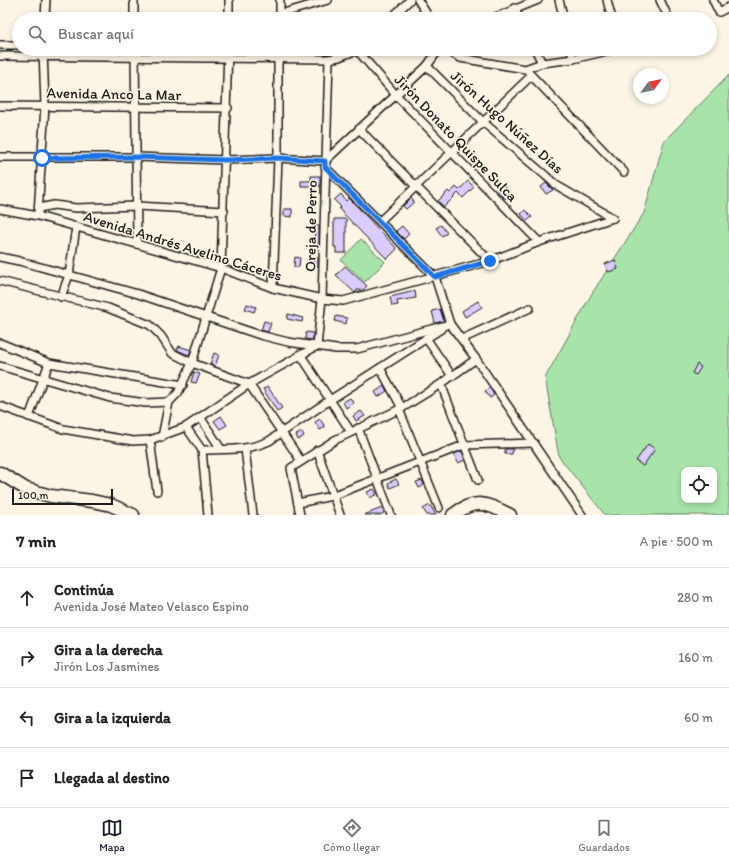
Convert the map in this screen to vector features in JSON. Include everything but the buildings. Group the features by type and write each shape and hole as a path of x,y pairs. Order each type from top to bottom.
{"highway":[{"path":"0,473 26,489 51,496 111,505 133,515"},
{"path":"453,515 465,506 475,503 486,505 510,515"}],"street":[{"path":"45,12 46,0"},
{"path":"134,0 134,12"},
{"path":"229,0 229,12"},
{"path":"280,0 280,12"},
{"path":"294,12 328,0"},
{"path":"397,12 410,0"},
{"path":"418,0 426,12"},
{"path":"506,12 538,0"},
{"path":"559,0 562,12"},
{"path":"606,0 610,12"},
{"path":"660,0 666,12"},
{"path":"713,0 719,12 729,7"},
{"path":"514,8 516,12"},
{"path":"0,45 12,45"},
{"path":"0,56 12,55"},
{"path":"38,212 45,106 43,56"},
{"path":"98,56 135,58 166,56"},
{"path":"162,437 169,402 178,393 183,385 192,363 221,268 228,108 228,56"},
{"path":"261,56 278,58 328,59 341,56"},
{"name":"Jirón Donato Quispe Sulca","path":"363,56 396,96 539,242"},
{"path":"325,164 359,129 427,66 434,56"},
{"path":"456,56 460,58 525,69 542,63 586,56"},
{"path":"538,56 542,63"},
{"path":"135,58 134,108 137,244"},
{"path":"273,288 278,158 278,58"},
{"name":"Oreja de Perro","path":"317,346 322,299 328,59"},
{"name":"Jirón Hugo Núñez Días","path":"427,66 483,122 556,185 613,218"},
{"path":"525,69 624,172"},
{"path":"380,221 531,76"},
{"name":"Avenida Anco La Mar","path":"0,106 228,108"},
{"path":"359,129 490,261"},
{"path":"0,157 136,157 225,160 278,158 325,164 435,277 450,324 476,359 582,515"},
{"path":"0,209 38,212 54,205 76,208 137,206 224,211"},
{"name":"Avenida Andrés Avelino Cáceres","path":"38,212 76,227 221,268 273,288 322,299 343,301 490,261 539,242 613,218"},
{"path":"61,297 69,274 76,227"},
{"path":"0,257 69,274 188,310 260,335 288,342 357,349 450,324"},
{"path":"0,281 108,308 150,325 161,336 172,353 192,363 250,384 301,461"},
{"path":"462,340 530,308"},
{"path":"202,450 245,449 258,446 450,324"},
{"path":"426,338 452,376"},
{"path":"0,343 49,363 183,385"},
{"path":"0,406 63,429 100,437 134,441 150,440 162,437 186,427 250,384 300,354 317,346"},
{"path":"300,354 351,432"},
{"path":"300,515 291,468 317,450 358,428 400,409 441,384 476,359"},
{"path":"29,416 49,363"},
{"path":"0,366 110,398 146,403 169,402"},
{"path":"380,368 400,409 439,508"},
{"path":"441,384 478,480"},
{"path":"200,417 221,449"},
{"path":"186,427 202,450 208,515"},
{"path":"358,428 376,479 391,515"},
{"path":"150,440 157,491"},
{"path":"298,503 332,496 464,445 534,443"},
{"path":"245,449 253,515"},
{"path":"317,450 332,496 340,515"}],"green space":[{"path":"729,75 729,515 605,515 559,457 545,378 591,295 644,213 664,141"},
{"path":"361,239 385,262 365,282 341,260"}],"route":[{"path":"42,158 136,157 225,160 278,158 325,161 325,167 435,277 490,261"}]}
